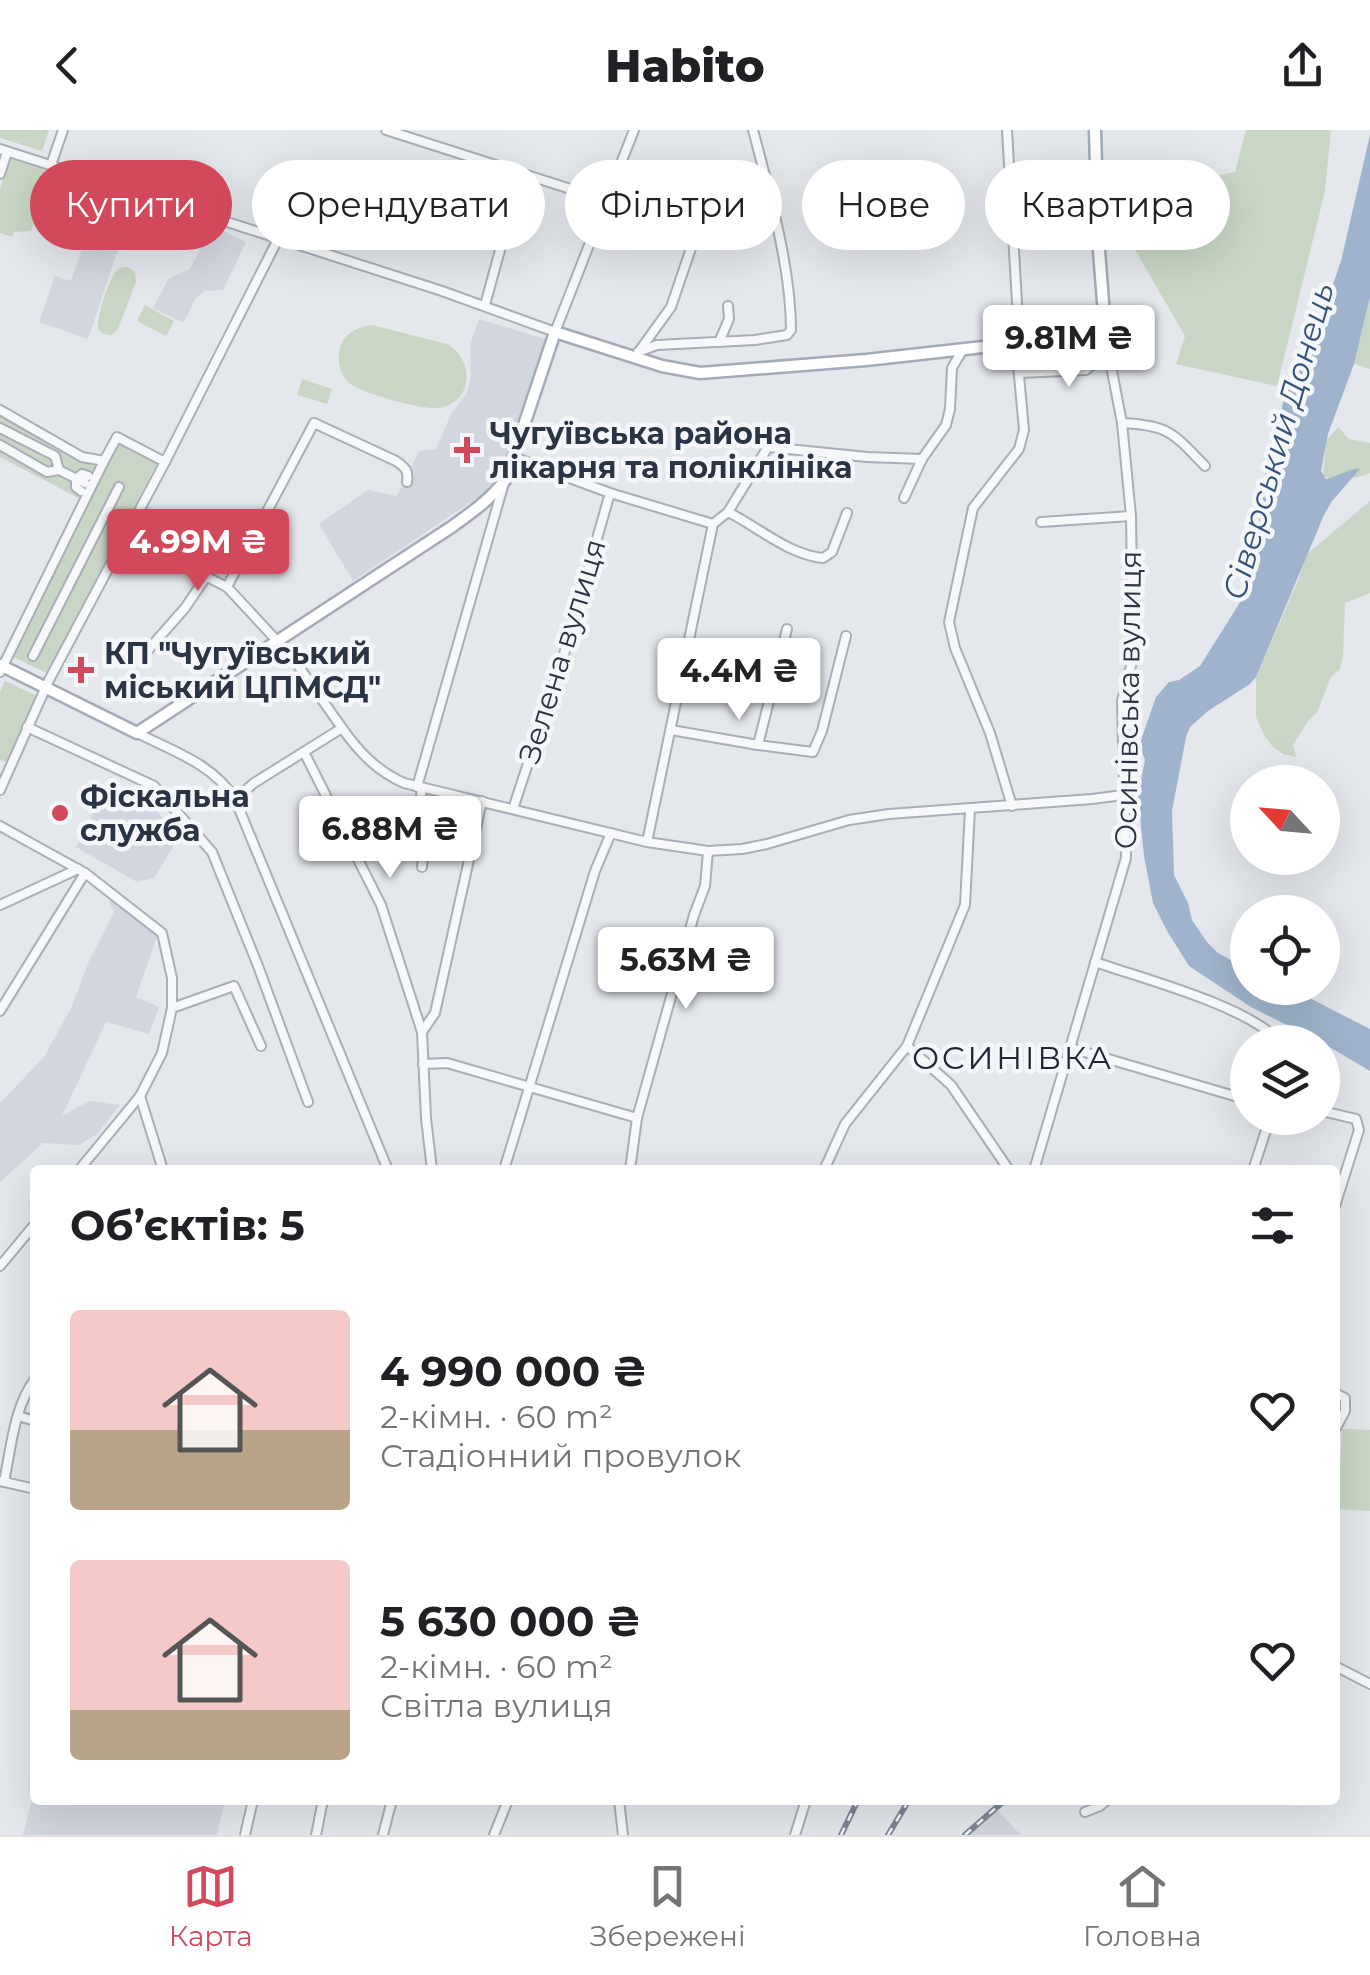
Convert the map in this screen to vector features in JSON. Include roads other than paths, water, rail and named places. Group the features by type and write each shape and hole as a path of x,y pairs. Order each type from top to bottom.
{"main road":[{"name":"Осинівська вулиця","path":"1095,130 1106,340"},
{"path":"1,668 137,734 481,506 506,479 555,332 636,354 674,370 714,373 963,349 1017,340 1051,340 1096,354 1106,340"}],"street":[{"path":"53,160 63,130"},
{"path":"386,130 480,160"},
{"path":"622,160 634,130"},
{"path":"753,130 761,160"},
{"path":"1007,130 1023,439 972,508 949,622 954,648 990,733 1012,806"},
{"path":"0,174 4,150 33,160"},
{"path":"0,790 45,687 272,250"},
{"path":"312,250 485,305 555,332 586,250"},
{"path":"485,305 500,250"},
{"path":"636,354 671,307 690,250"},
{"path":"636,354 657,344 788,335 792,330 791,311 780,250"},
{"path":"720,342 729,319 728,306"},
{"name":"Осинівська вулиця","path":"1036,1165 1126,858 1122,701 1133,658 1131,516 1122,422 1106,340"},
{"path":"904,498 922,459 946,425 952,368 963,349"},
{"path":"1019,373 1086,370 1096,354 1114,375"},
{"path":"0,410 82,457 104,461"},
{"path":"1122,422 1169,431 1205,466"},
{"path":"227,587 314,423 396,461 406,469 407,482"},
{"path":"0,428 55,456 59,470"},
{"path":"1,668 116,438 165,462"},
{"path":"0,446 47,472 59,470 81,481"},
{"path":"646,842 713,524 728,512 771,446 922,459"},
{"path":"513,456 713,524"},
{"path":"422,867 427,812 420,804 420,787 506,479"},
{"path":"33,656 119,487"},
{"name":"Зелена вулиця","path":"514,808 566,651 610,492"},
{"path":"728,512 773,539 804,554 823,558 832,552 847,513"},
{"name":"Осинівська вулиця","path":"1041,522 1131,516"},
{"path":"125,536 227,587 292,657 354,746 390,776 420,787 646,842 708,851 767,844 848,820 888,814 1123,795"},
{"path":"148,650 206,577"},
{"path":"758,745 787,629"},
{"path":"671,730 814,752 846,636"},
{"path":"27,728 154,786 212,852 308,1102"},
{"path":"235,799 342,728"},
{"path":"137,734 207,768 227,785 386,1165"},
{"path":"304,752 381,905 422,1032 431,1165"},
{"path":"422,1032 435,1013 482,801"},
{"path":"826,1165 845,1124 907,1046 966,905 970,809"},
{"path":"0,826 82,871 162,934 172,978 172,1008 162,1053 140,1096 83,1165"},
{"path":"506,1165 595,871 611,833"},
{"path":"631,1165 637,1118 705,886 708,851"},
{"path":"0,905 82,871"},
{"path":"0,1012 82,871"},
{"path":"1096,962 1227,1008 1258,1025"},
{"path":"172,1008 234,986 261,1046"},
{"path":"907,1046 950,1084 1006,1165"},
{"path":"1071,1048 1230,1095"},
{"path":"424,1064 448,1063 637,1118"},
{"path":"140,1096 161,1165"},
{"path":"1340,1115 1356,1119 1359,1130 1340,1190"},
{"path":"1256,1165 1265,1135"},
{"path":"0,1266 30,1230"},
{"path":"30,1385 2,1481 30,1488"},
{"path":"1340,1396 1345,1398 1340,1420"},
{"path":"18,1416 30,1419"},
{"path":"1340,1669 1370,1684"},
{"path":"244,1835 252,1805"},
{"path":"316,1835 323,1805"},
{"path":"383,1835 391,1805"},
{"path":"494,1835 506,1805"},
{"path":"620,1805 623,1835"},
{"path":"794,1835 804,1805"},
{"path":"1085,1812 1101,1805"}],"water":[{"name":"Сіверський Донець","path":"1370,135 1370,297 1354,364 1328,434 1321,471 1326,479 1360,469 1324,515 1256,677 1190,727 1172,811 1174,875 1192,920 1207,942 1230,960 1230,993 1189,966 1153,903 1138,797 1145,760 1140,746 1156,697 1169,682 1200,666 1244,596 1253,574 1260,501 1285,396 1319,325 1341,261"},
{"name":"Сіверський Донець","path":"1248,1005 1323,1005 1370,1029 1370,1071 1340,1053 1340,1025 1287,1025"}],"railway":[{"path":"841,1835 856,1805"},
{"path":"888,1835 906,1805"},
{"path":"965,1835 999,1805"}],"place":[{"name":"Чугуївська района лікарня та поліклініка","path":"467,450"},
{"name":"КП \"Чугуївський міський ЦПМСД\"","path":"81,670"},
{"name":"Фіскальна служба","path":"60,813"}],"district":[{"name":"ОСИНІВКА","path":"1013,1057"}]}
